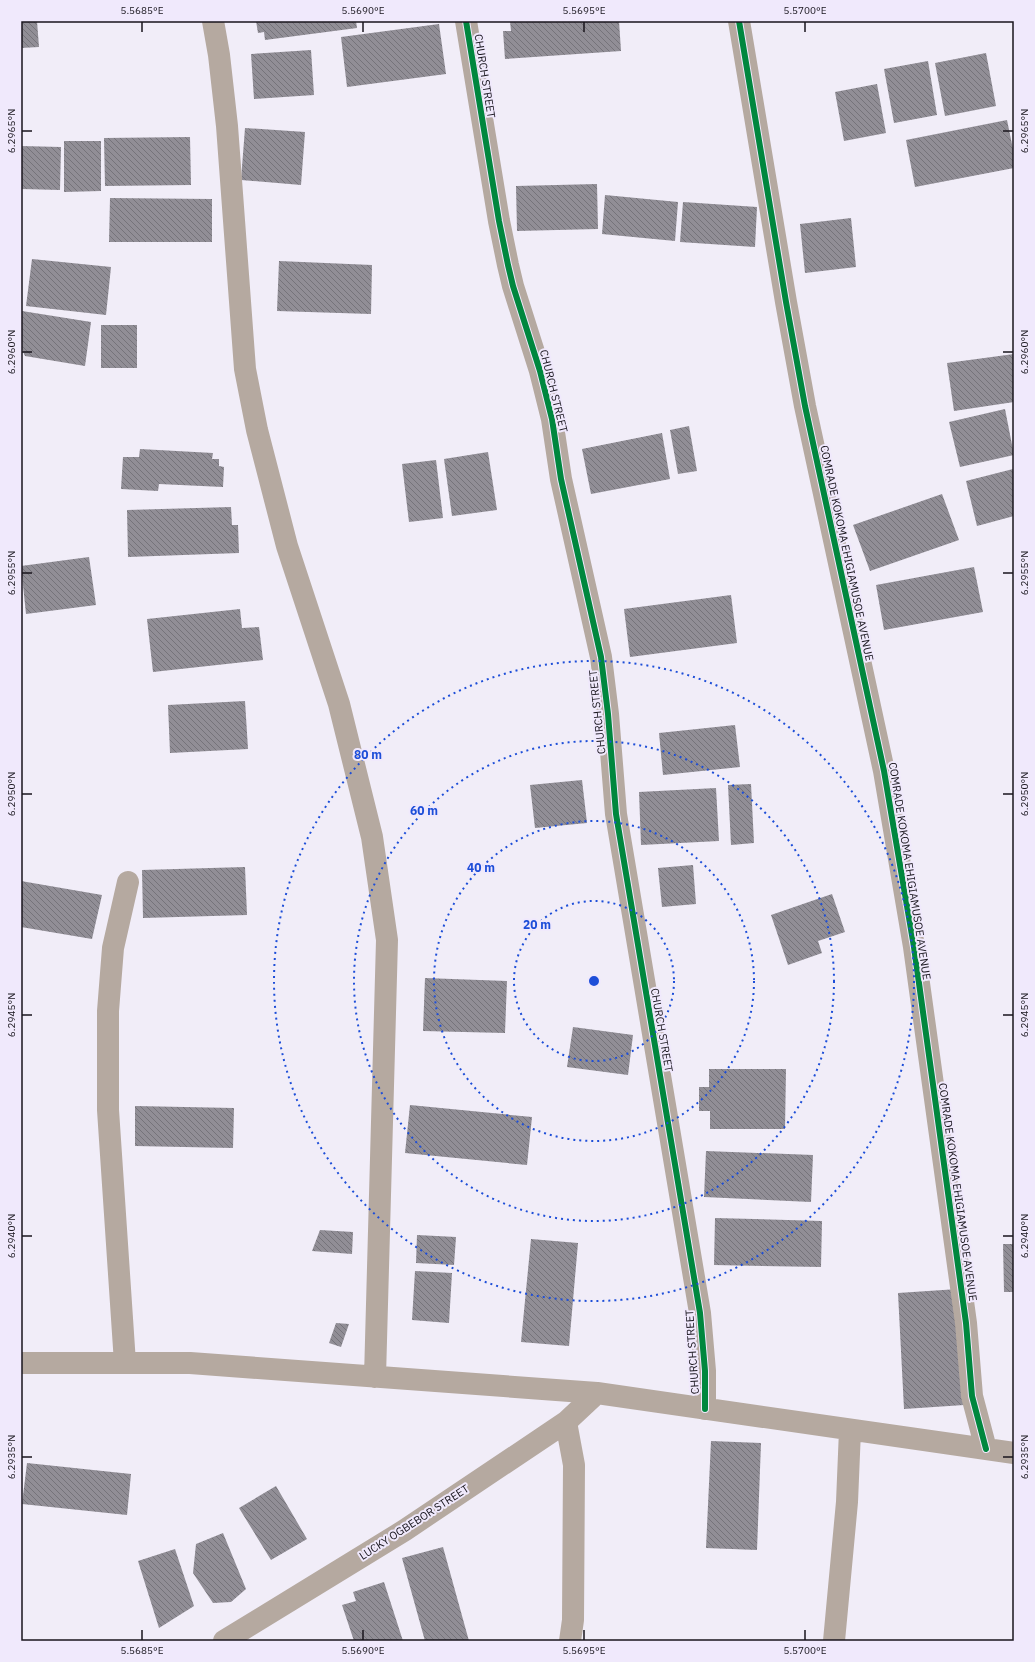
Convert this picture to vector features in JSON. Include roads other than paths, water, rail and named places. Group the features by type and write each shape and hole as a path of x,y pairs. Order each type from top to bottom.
{"street":[{"path":"213,21 219,55 227,126 245,369 257,430 287,546 339,704 372,837 386,940 375,1377"},
{"name":"CHURCH STREET","path":"466,21 499,221 508,265 513,286 540,371 552,418 561,479 601,657 608,714 616,814 700,1313 705,1371 705,1409"},
{"name":"COMRADE KOKOMA EHIGIAMUSOE AVENUE","path":"739,21 805,406 884,771 915,955 965,1315 972,1396 986,1449"},
{"path":"125,1363 108,1110 108,1011 113,948 128,882"},
{"path":"21,1363 190,1363 597,1393 1014,1453"},
{"name":"LUCKY OGBEBOR STREET","path":"224,1641 405,1530 566,1422 597,1393"},
{"path":"566,1422 574,1465 573,1620 570,1641"},
{"path":"834,1641 847,1502 850,1430"}]}
